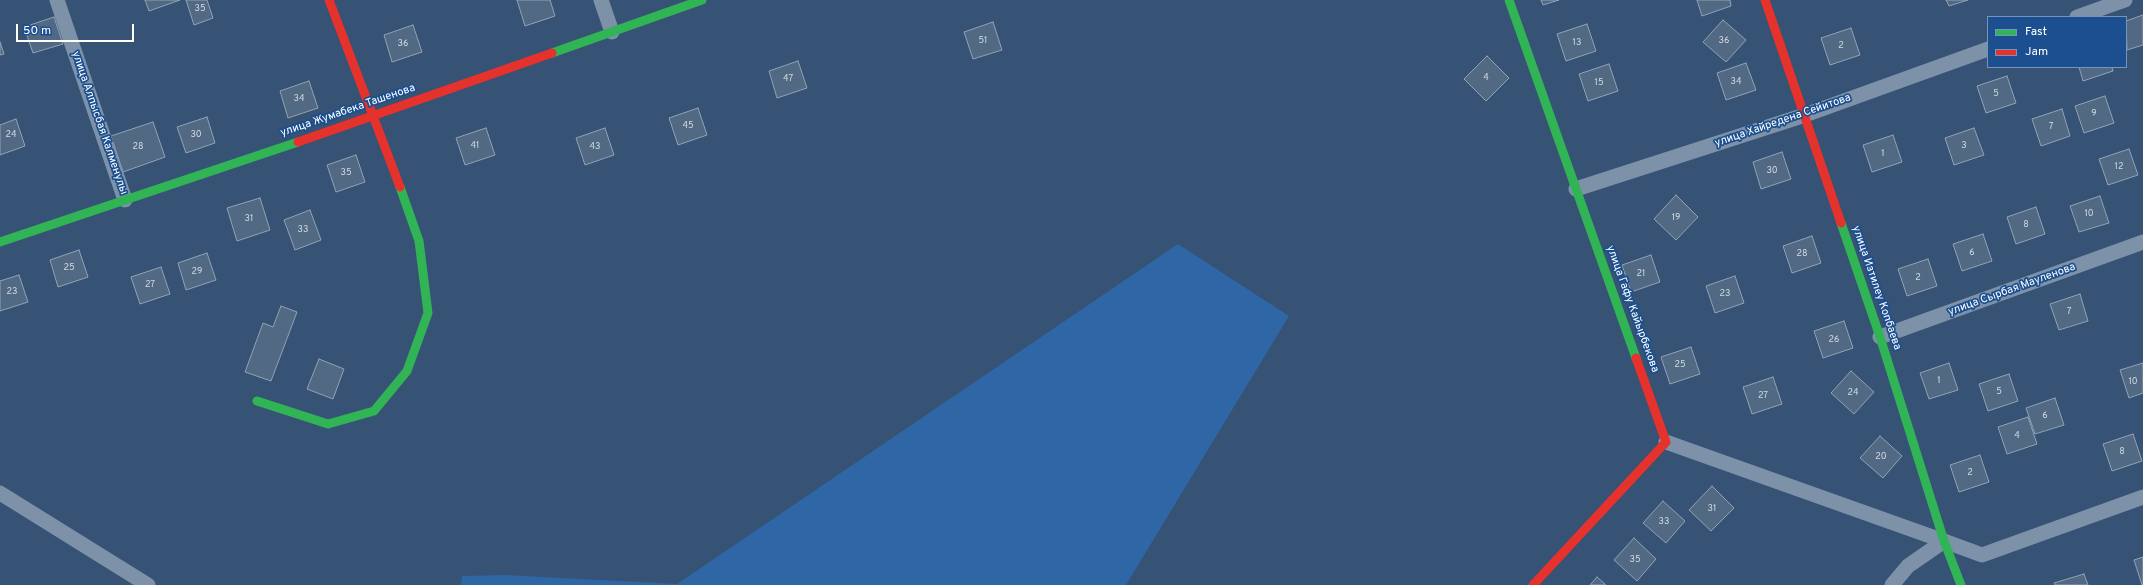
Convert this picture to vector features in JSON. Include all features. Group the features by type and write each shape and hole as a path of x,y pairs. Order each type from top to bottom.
{"street":[{"name":"улица Алпысбая Калменулы","path":"57,0 125,200"},
{"path":"257,401 328,424 374,411 407,371 428,313 419,241 374,116 329,0"},
{"path":"601,0 612,32"},
{"name":"улица Жумабека Ташенова","path":"0,242 374,116 702,0"},
{"name":"улица Гафу Кайырбекова","path":"1509,0 1666,442"},
{"name":"улица Изтилеу Копбаева","path":"1765,0 1880,337 1944,541 1961,585"},
{"path":"2080,16 2124,0"},
{"name":"улица Хайредена Сейитова","path":"1576,189 1805,115 1987,49"},
{"name":"улица Сырбая Мауленова","path":"1880,337 2143,242"},
{"path":"1533,585 1666,442 1982,555 2143,497"},
{"path":"0,493 148,585"},
{"path":"1892,585 1908,566 1944,541"}],"shaded area":[{"path":"1178,244 1289,316 1126,585 461,585 462,576 505,575 677,584"}],"building":[{"path":"145,0 180,0 149,11"},
{"path":"186,0 207,0 213,18 194,25"},
{"path":"517,0 550,0 555,16 525,26"},
{"path":"1541,0 1559,0 1543,5"},
{"path":"1697,0 1730,0 1731,6 1702,16"},
{"path":"1946,0 1968,0 1949,6"},
{"path":"2143,15 2143,45 2127,50 2127,21"},
{"path":"54,17 63,44 33,53 24,27"},
{"path":"1723,20 1746,40 1726,62 1703,42"},
{"path":"993,22 1002,50 973,59 964,32"},
{"path":"1587,24 1596,51 1566,61 1557,34"},
{"path":"413,25 422,52 392,62 384,35"},
{"path":"1851,28 1860,55 1830,65 1821,38"},
{"path":"0,42 4,54 0,55"},
{"path":"1487,56 1509,78 1486,101 1464,79"},
{"path":"798,61 807,88 777,98 769,71"},
{"path":"1746,63 1756,90 1726,100 1717,73"},
{"path":"1609,64 1618,91 1588,101 1579,74"},
{"path":"2079,68 2112,68 2113,71 2083,81"},
{"path":"2007,76 2016,103 1986,113 1977,86"},
{"path":"309,81 318,108 288,118 280,91"},
{"path":"2105,96 2114,123 2084,133 2075,106"},
{"path":"698,108 707,135 678,145 669,118"},
{"path":"2062,109 2070,136 2041,146 2032,119"},
{"path":"207,117 215,143 186,153 177,127"},
{"path":"16,119 25,146 0,155 0,125"},
{"path":"153,122 165,157 123,172 111,136"},
{"path":"486,128 495,155 465,165 456,138"},
{"path":"605,128 614,155 585,165 576,138"},
{"path":"1974,128 1984,155 1954,165 1945,138"},
{"path":"1893,135 1902,162 1872,172 1863,145"},
{"path":"2129,149 2138,175 2108,185 2099,159"},
{"path":"1782,152 1791,179 1761,189 1753,162"},
{"path":"356,155 365,182 336,192 327,165"},
{"path":"1676,195 1698,217 1676,240 1654,219"},
{"path":"2100,196 2109,223 2079,232 2070,206"},
{"path":"260,198 270,230 237,241 227,208"},
{"path":"2036,207 2045,234 2016,244 2007,217"},
{"path":"310,210 321,240 295,250 284,220"},
{"path":"1983,234 1992,261 1962,271 1953,244"},
{"path":"1812,236 1821,263 1792,273 1783,246"},
{"path":"79,250 88,277 58,287 50,260"},
{"path":"207,253 216,280 186,290 178,263"},
{"path":"1651,255 1660,282 1631,292 1622,265"},
{"path":"1928,259 1937,286 1907,296 1898,269"},
{"path":"161,267 170,294 140,304 131,277"},
{"path":"19,275 28,302 0,311 0,281"},
{"path":"1735,276 1744,303 1715,313 1706,286"},
{"path":"2080,294 2088,321 2059,330 2050,304"},
{"path":"281,306 297,312 271,381 245,372 263,323 273,327"},
{"path":"1844,321 1853,348 1823,358 1814,331"},
{"path":"1691,347 1700,374 1670,384 1661,357"},
{"path":"319,359 344,369 333,399 307,389"},
{"path":"1949,363 1958,390 1929,399 1920,373"},
{"path":"2143,363 2143,393 2129,398 2120,370"},
{"path":"1851,371 1874,392 1854,414 1831,393"},
{"path":"2009,374 2018,401 1988,411 1979,384"},
{"path":"1773,377 1782,404 1752,414 1743,387"},
{"path":"2055,398 2064,425 2035,434 2026,408"},
{"path":"2028,417 2037,444 2007,454 1998,427"},
{"path":"2133,434 2142,461 2112,471 2103,444"},
{"path":"1880,436 1902,456 1883,478 1860,458"},
{"path":"1980,455 1989,482 1959,492 1950,465"},
{"path":"1712,486 1734,508 1711,531 1689,510"},
{"path":"1663,501 1685,521 1666,543 1643,523"},
{"path":"1634,538 1656,559 1637,581 1614,560"},
{"path":"2143,557 2143,585 2142,585 2134,560"},
{"path":"2084,574 2088,585 2055,585 2054,583"},
{"path":"1597,577 1606,585 1590,585"}],"traffic: fast":[{"path":"552,53 702,0"},
{"path":"1509,0 1636,358"},
{"path":"0,242 298,142"},
{"path":"257,401 328,424 374,411 407,371 428,313 419,241 400,187"},
{"path":"1841,223 1880,337 1944,541 1961,585"}],"traffic: jam":[{"path":"329,0 400,187"},
{"path":"1765,0 1841,223"},
{"path":"298,142 552,53"},
{"path":"1533,585 1666,442 1636,358"}]}
